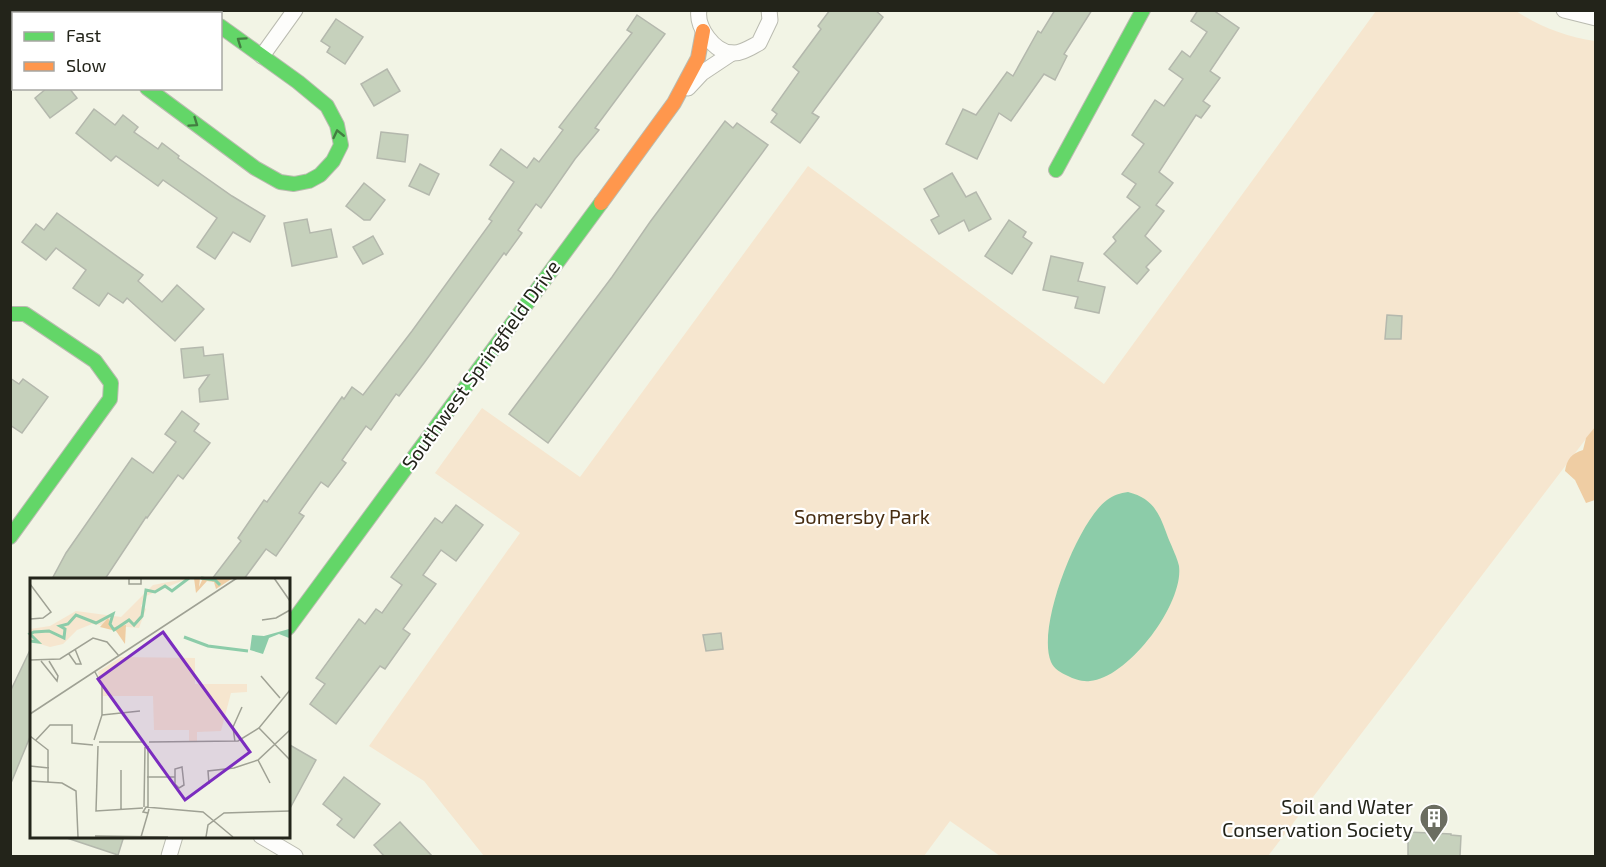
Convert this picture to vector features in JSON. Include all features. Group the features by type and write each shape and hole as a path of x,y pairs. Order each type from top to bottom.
{"street":[{"path":"262,56 295,10"},
{"name":"Southwest Springfield Drive","path":"290,624 674,103 702,72 732,53 741,52 759,43 770,20 769,10"},
{"path":"1056,170 1143,10"},
{"path":"1564,10 1596,18"},
{"path":"699,17 714,44 732,53"},
{"name":"Southwest Springfield Drive","path":"674,103 698,58 699,17"},
{"path":"150,90 255,168 280,182 294,184 320,176 333,161 341,145 337,125 327,106 222,27"},
{"path":"10,314 26,314 95,361 111,383 110,399 10,537"},
{"path":"169,856 175,837"},
{"path":"263,837 295,856"}],"green space":[{"name":"Somersby Park","path":"1376,11 1516,11 1554,31 1595,41 1595,427 1268,856 1000,856 950,821 924,856 484,856 424,781 369,746 520,533 435,473 482,408 580,477 808,166 1104,384"}],"shaded area":[{"path":"1595,427 1595,500 1586,503 1575,480 1565,471 1568,460 1575,453 1583,450 1586,438"},
{"path":"1128,492 1148,501 1160,517 1179,566 1178,582 1173,600 1163,618 1151,637 1136,653 1121,667 1105,677 1090,681 1078,680 1060,672 1051,662 1048,646 1049,625 1054,601 1062,576 1084,529 1107,500 1117,494"}],"building":[{"path":"830,10 875,10 883,17 812,113 819,117 800,143 771,122 777,114 772,110 799,72 793,67 821,29 818,26"},
{"path":"1055,10 1092,10 1064,54 1067,56 1055,80 1044,74 1011,121 999,113 977,159 946,144 963,109 976,115 1007,72 1013,76 1038,31 1041,33"},
{"path":"1198,10 1213,10 1239,28 1210,71 1220,78 1203,101 1210,106 1201,118 1196,115 1159,172 1173,183 1156,205 1164,211 1145,236 1161,251 1146,267 1149,270 1137,284 1104,254 1116,241 1113,237 1140,207 1127,197 1136,184 1122,174 1144,144 1132,135 1155,100 1164,106 1183,79 1169,69 1182,51 1190,57 1207,32 1191,21"},
{"path":"637,15 665,34 595,128 599,130 575,159 541,208 536,204 518,230 522,233 506,255 504,253 399,396 396,394 371,430 366,426 342,460 346,463 328,487 321,482 299,513 304,516 276,556 266,549 245,578 213,578 241,541 238,538 264,500 267,502 342,397 344,399 352,387 363,395 492,221 489,219 514,182 490,165 501,149 527,168 534,158 539,162 563,130 559,127 632,33 627,30"},
{"path":"336,19 363,37 345,64 327,52 330,47 321,41"},
{"path":"387,69 400,91 374,106 361,84"},
{"path":"45,90 71,90 77,98 50,118 35,98"},
{"path":"94,109 115,125 123,115 138,127 134,132 158,149 162,143 179,156 178,158 265,216 250,242 233,232 215,259 197,247 217,218 163,180 158,186 116,156 111,161 76,133"},
{"path":"725,121 733,128 737,123 768,145 548,443 509,414"},
{"path":"381,132 408,135 405,162 377,158"},
{"path":"420,164 439,174 429,195 409,186"},
{"path":"952,173 966,197 976,192 991,219 969,231 964,220 939,234 931,220 939,216 924,189"},
{"path":"364,183 385,200 370,220 364,220 346,206"},
{"path":"57,213 143,275 138,281 162,302 177,285 204,309 175,341 127,298 123,303 108,293 99,306 73,288 86,270 56,248 46,260 22,242 36,224 44,230"},
{"path":"307,219 310,233 331,229 337,257 292,266 284,223"},
{"path":"1009,220 1026,232 1023,237 1032,243 1012,274 985,256"},
{"path":"373,236 383,254 363,264 353,247"},
{"path":"1051,256 1083,263 1078,281 1105,287 1099,313 1075,308 1078,297 1043,290"},
{"path":"1387,315 1402,316 1401,339 1385,339"},
{"path":"203,347 204,356 223,354 228,399 200,402 199,389 209,375 184,378 181,349"},
{"path":"10,378 19,384 23,379 48,397 22,433 10,425"},
{"path":"182,411 199,424 194,431 210,443 183,479 178,475 146,517 106,578 53,578 66,553 132,458 153,473 176,442 165,434"},
{"path":"456,505 483,525 456,561 441,550 423,575 436,584 403,629 410,634 385,669 380,666 336,724 310,704 325,684 316,678 359,619 365,624 376,609 382,613 402,585 391,577 435,518 442,523"},
{"path":"721,633 723,649 706,651 703,635"},
{"path":"30,650 30,737 11,783 10,692"},
{"path":"290,745 316,760 290,808"},
{"path":"344,777 380,804 354,838 337,825 342,819 323,804"},
{"path":"400,822 432,856 384,856 374,845"},
{"name":"Soil and Water Conservation Society","path":"1408,832 1461,836 1460,856 1408,856"},
{"path":"68,837 124,837 118,855"}],"traffic: fast":[{"path":"1056,170 1143,10"},
{"path":"150,90 255,168 280,182 294,184 309,181 320,175 333,161 341,145 337,125 327,106 298,82 222,27"},
{"path":"290,625 601,203"},
{"path":"10,314 25,314 95,361 111,383 110,399 10,537"}],"traffic: slow":[{"path":"601,203 674,103 698,58 703,31"}],"place":[{"name":"Soil and Water Conservation Society","path":"1434,844"}]}
